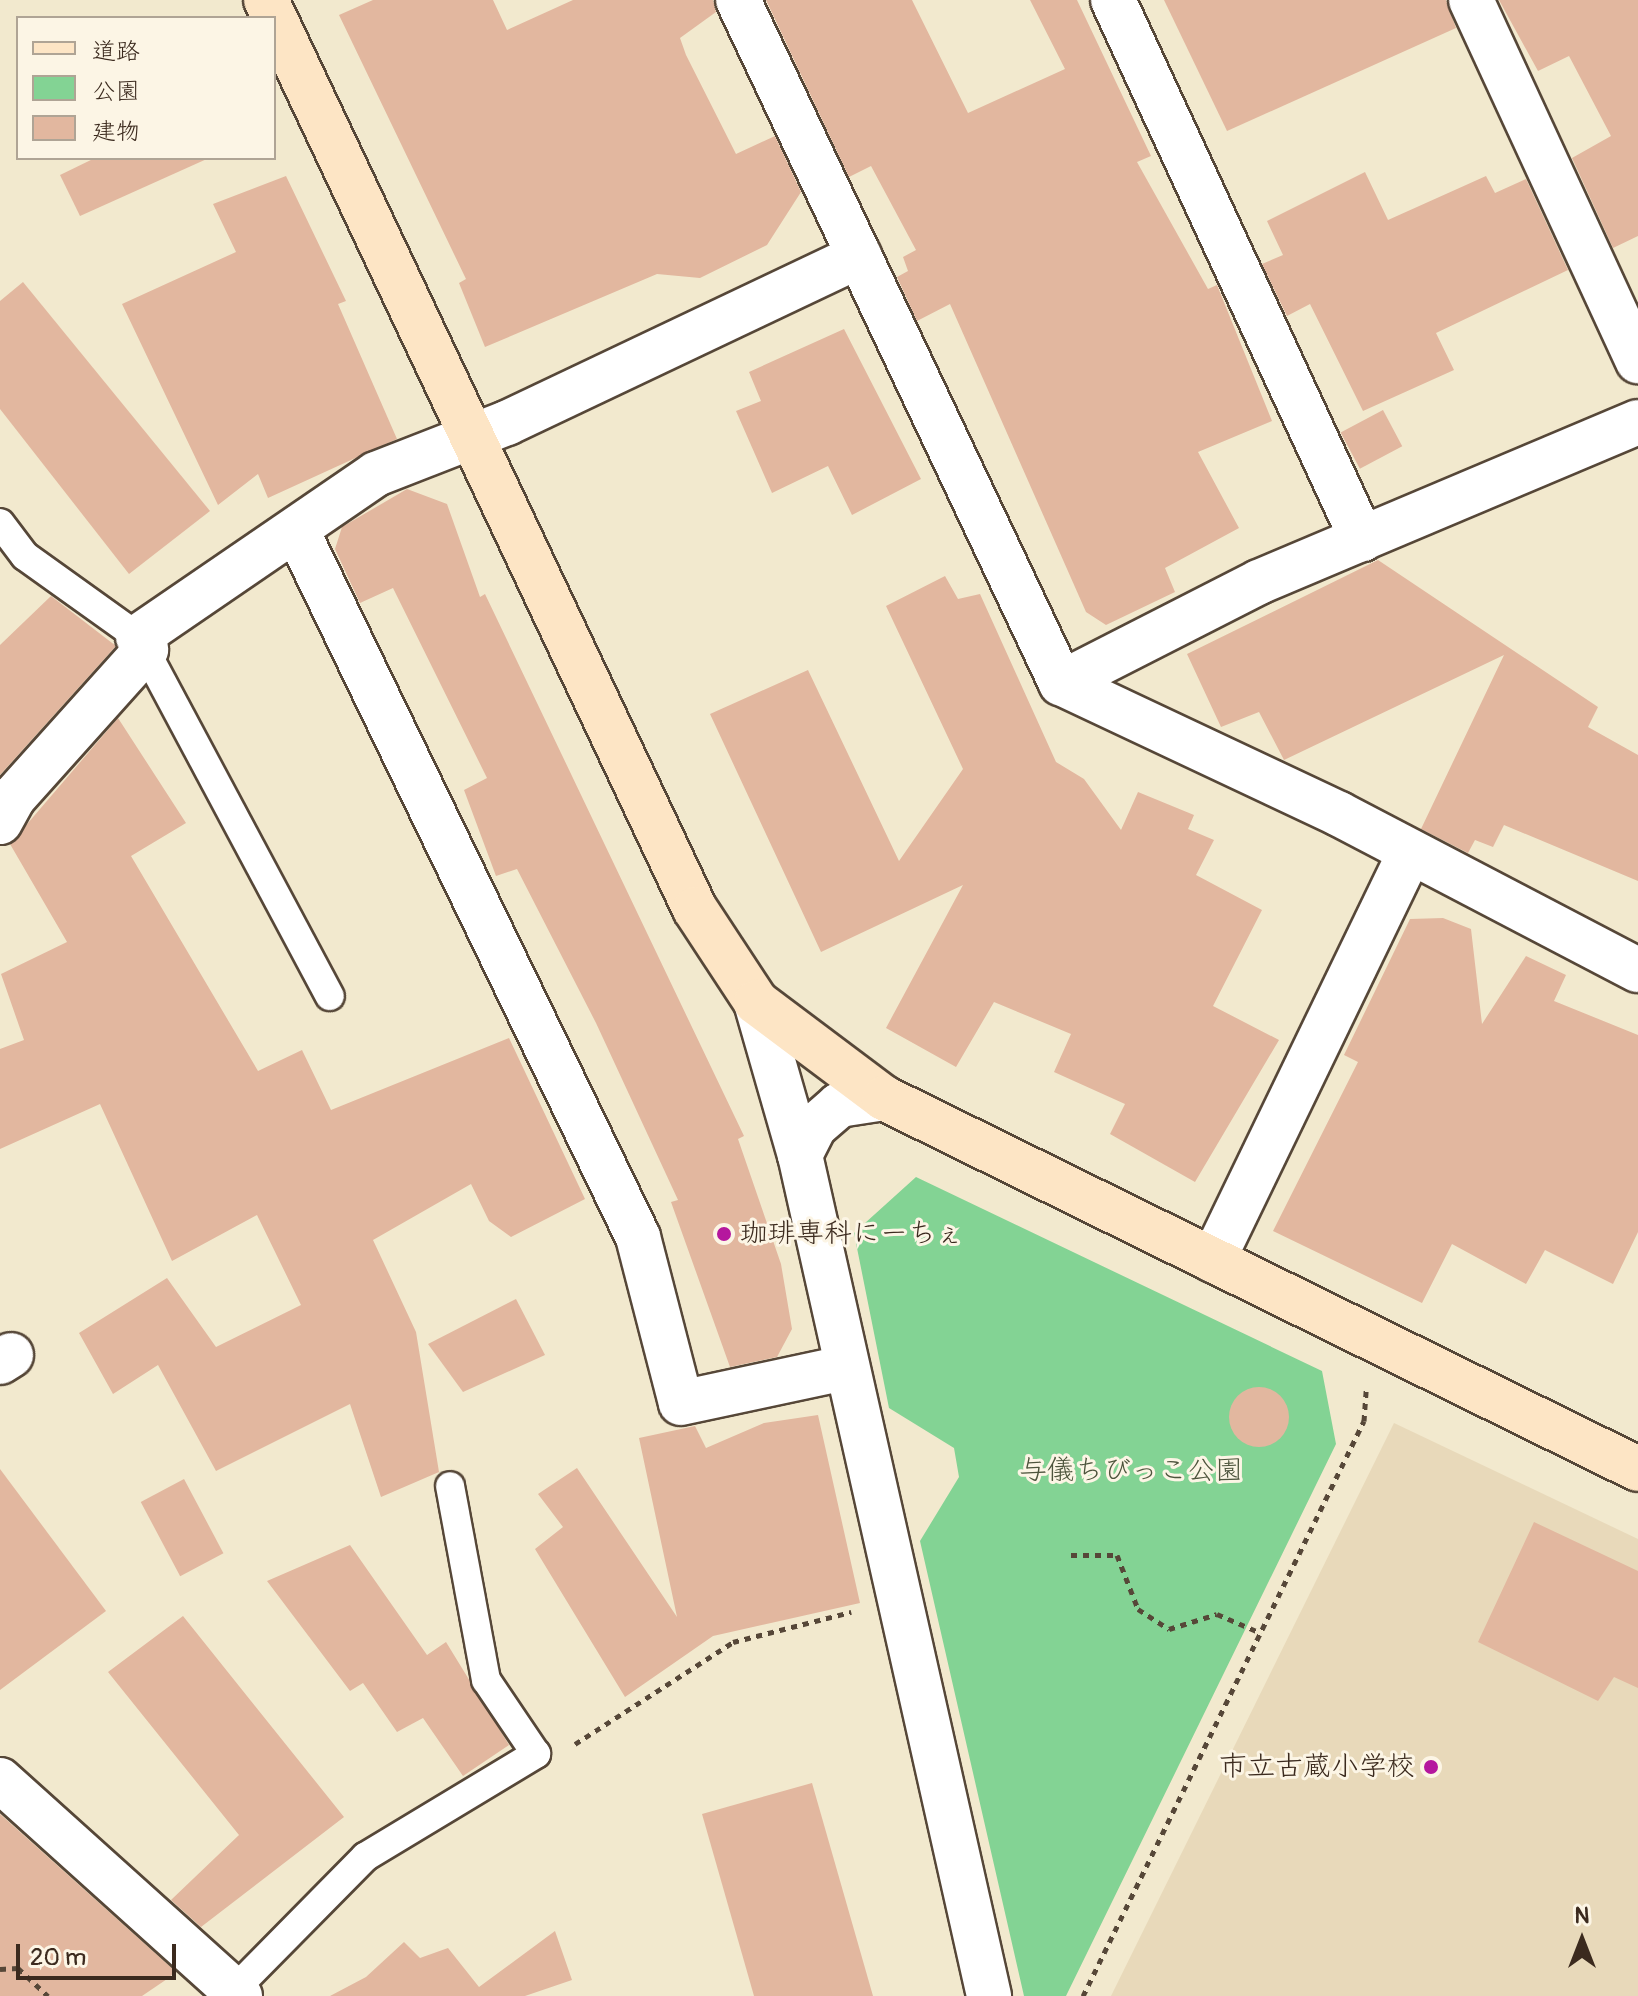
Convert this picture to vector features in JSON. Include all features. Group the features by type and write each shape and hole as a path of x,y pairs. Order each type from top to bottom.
{"street":[{"path":"738,0 1061,683 1410,853 1638,970"},
{"path":"1113,0 1362,539"},
{"path":"1471,0 1638,361"},
{"path":"276,21 695,909 756,1002 800,1155 844,1368 989,1996"},
{"path":"0,822 14,797 142,643 376,474 470,436 859,256"},
{"path":"1061,683 1362,539 1638,422"},
{"path":"298,533 638,1237 681,1403 844,1368"},
{"path":"1213,1260 1410,853"},
{"path":"756,1002 884,1098 1638,1469"},
{"path":"800,1155 814,1127 839,1105 884,1098"},
{"path":"0,1780 237,1993"}],"lane":[{"path":"0,523 25,556 142,643 330,996"},
{"path":"237,1993 365,1857 536,1754 486,1680 450,1486"}],"path":[{"path":"1083,1996 1364,1421 1367,1380 1385,1346"},
{"path":"1071,1555 1117,1555 1138,1609 1169,1629 1217,1614 1261,1633"},
{"path":"536,1754 573,1745 733,1642 868,1608"},
{"path":"0,1969 18,1968 48,1996"}],"shaded area":[{"name":"市立古蔵小学校","path":"1394,1423 1638,1539 1638,1996 1111,1996"}],"green space":[{"name":"与儀ちびっこ公園","path":"916,1177 1322,1371 1336,1444 1066,1996 1024,1996 920,1541 959,1477 954,1448 889,1408 854,1233"}],"building":[{"path":"373,0 493,0 507,30 573,0 713,0 716,12 680,38 686,55 736,154 775,136 801,192 767,245 700,278 657,274 485,347 459,283 466,279 339,15"},
{"path":"766,0 912,0 968,113 1065,69 1030,0 1077,0 1151,156 1137,162 1208,289 1217,285 1272,421 1198,452 1239,528 1165,568 1175,592 1106,625 1086,612 950,304 917,321 897,277 908,271 903,257 916,250 871,166 849,177"},
{"path":"1164,0 1446,0 1456,28 1227,131"},
{"path":"1499,0 1638,0 1638,236 1613,248 1572,158 1611,136 1569,56 1538,71"},
{"path":"91,160 205,160 80,216 60,175"},
{"path":"1365,172 1388,220 1486,176 1495,193 1526,179 1568,270 1436,333 1454,370 1363,411 1310,304 1287,316 1262,264 1283,255 1267,221"},
{"path":"286,176 346,301 338,304 397,439 268,498 258,474 218,505 122,304 236,252 213,204"},
{"path":"23,282 210,511 129,574 0,409 0,301"},
{"path":"844,329 921,479 852,515 828,466 772,493 736,411 761,401 749,372"},
{"path":"1383,410 1402,446 1360,469 1341,433"},
{"path":"407,489 447,504 480,597 485,594 744,1136 738,1139 781,1264 792,1329 777,1357 730,1367 671,1202 678,1200 596,1023 517,869 496,876 464,790 487,778 393,588 360,603 335,549 342,527"},
{"path":"1378,560 1598,707 1588,727 1638,755 1638,881 1504,825 1493,847 1475,840 1468,853 1421,829 1504,655 1284,760 1259,712 1221,727 1187,654"},
{"path":"945,576 958,599 980,594 1056,762 1084,779 1121,830 1138,792 1194,815 1188,829 1214,840 1196,875 1262,910 1213,1006 1279,1040 1195,1182 1110,1134 1125,1104 1054,1072 1071,1034 994,1002 956,1067 886,1028 963,885 821,952 710,714 808,670 899,861 963,769 886,606"},
{"path":"51,596 116,646 0,775 0,645"},
{"path":"118,718 186,823 131,856 258,1071 302,1050 331,1110 509,1038 585,1199 511,1237 489,1221 471,1184 373,1240 416,1332 439,1472 381,1497 350,1404 216,1471 158,1365 113,1394 79,1333 167,1278 216,1347 301,1305 257,1215 172,1261 100,1104 0,1149 0,1049 24,1040 1,974 67,942 10,844"},
{"path":"1443,918 1471,929 1482,1024 1526,956 1566,975 1554,1001 1638,1035 1638,1232 1613,1284 1545,1250 1526,1284 1452,1244 1422,1303 1273,1231 1358,1062 1344,1055 1410,919"},
{"path":"516,1299 545,1355 463,1392 428,1344"},
{"path":"1259,1387 1271,1389 1280,1396 1287,1405 1287,1429 1280,1438 1271,1445 1259,1447 1247,1445 1238,1438 1231,1429 1229,1417 1231,1405 1238,1396 1247,1389"},
{"path":"818,1415 860,1603 713,1636 625,1697 535,1549 563,1527 538,1494 577,1468 677,1617 639,1438 695,1426 706,1448 764,1423"},
{"path":"0,1469 106,1611 0,1690"},
{"path":"184,1479 223,1553 180,1576 141,1502"},
{"path":"1534,1522 1638,1571 1638,1688 1614,1677 1598,1701 1478,1642"},
{"path":"350,1545 427,1655 446,1642 509,1745 463,1776 423,1718 397,1732 363,1683 350,1691 267,1581"},
{"path":"183,1616 344,1817 201,1927 171,1900 239,1835 108,1672"},
{"path":"812,1783 873,1996 754,1996 702,1814"},
{"path":"0,1814 175,1971 170,1977 142,1996 0,1996"},
{"path":"555,1931 572,1980 525,1996 330,1996 366,1977 404,1942 420,1958 448,1948 479,1987"}],"place":[{"name":"珈琲専科にーちぇ","path":"724,1234"},
{"name":"市立古蔵小学校","path":"1431,1767"}]}
